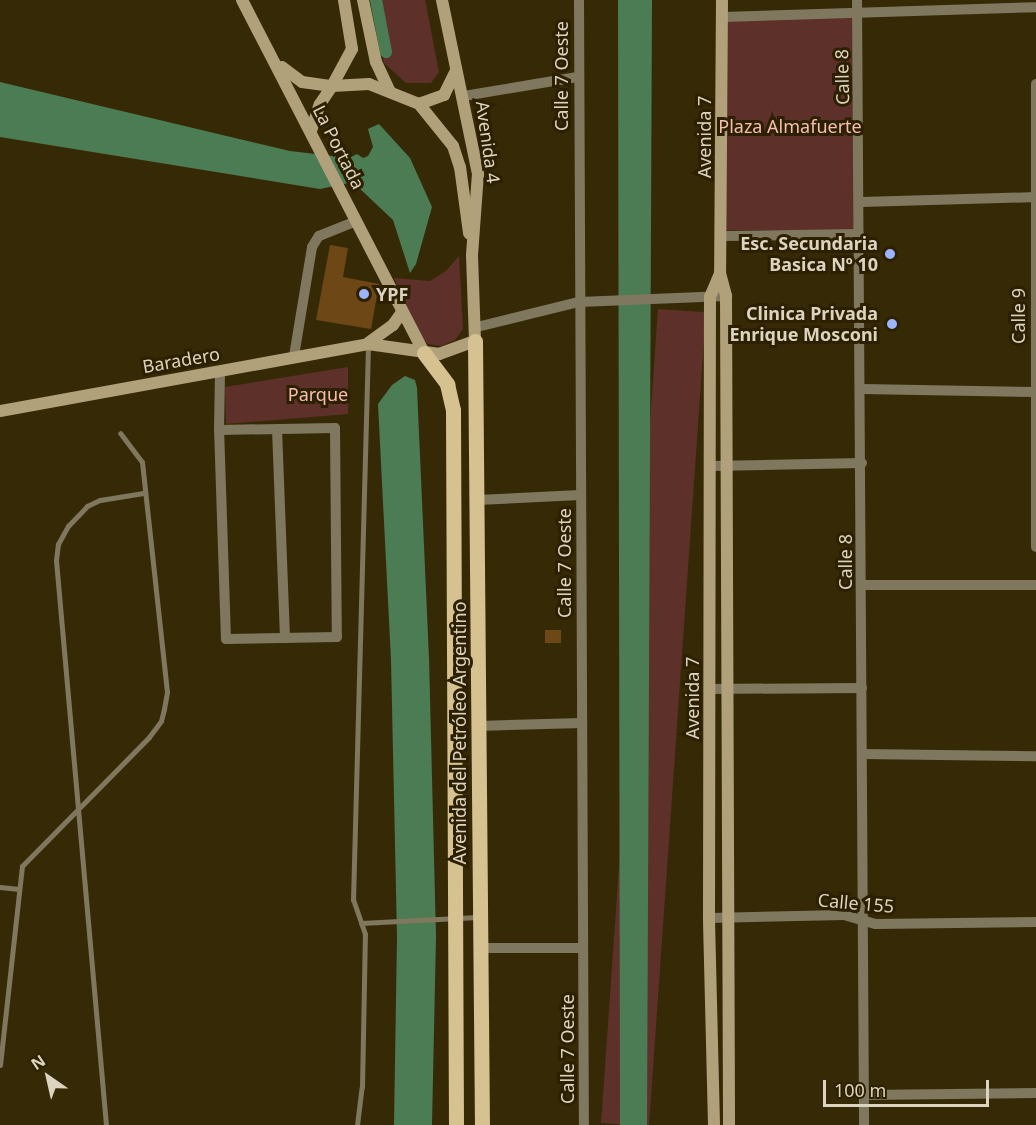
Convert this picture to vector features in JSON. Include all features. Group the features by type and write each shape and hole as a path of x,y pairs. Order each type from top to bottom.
{"main road":[{"name":"La Portada","path":"242,0 424,353"},
{"path":"311,131 320,104 332,87 352,49 344,0"},
{"path":"363,0 376,62 390,92"},
{"name":"Avenida 4","path":"442,0 456,71 464,96 478,174 472,255 476,334"},
{"name":"Avenida 7","path":"722,0 720,273 726,296 729,1125"},
{"path":"270,55 292,78 332,87 355,82 390,92 419,104 453,146 460,167 472,255"},
{"path":"419,104 444,95 456,71"},
{"name":"Avenida 7","path":"714,1125 709,918 710,297 720,273"},
{"path":"368,344 381,336 402,312"},
{"name":"Baradero","path":"0,411 368,344 387,344 424,353 450,352 476,334"},
{"name":"Avenida del Petróleo Argentino","path":"476,334 482,1125"},
{"name":"Avenida del Petróleo Argentino","path":"424,353 447,384 453,410 448,920 456,1125"}],"street":[{"name":"Calle 7 Oeste","path":"579,0 577,77 584,1125"},
{"name":"Calle 8","path":"857,0 861,202 859,234 862,389 864,1125"},
{"path":"722,16 857,14 1036,7"},
{"path":"464,96 577,77"},
{"name":"Calle 9","path":"1036,84 1036,547"},
{"path":"861,202 1035,197"},
{"path":"294,356 312,247 319,236 356,222"},
{"path":"722,236 859,234"},
{"path":"476,334 579,302 678,300 726,296"},
{"path":"219,430 330,425 338,433 337,637 226,639 219,430 220,371"},
{"path":"862,389 1035,392"},
{"path":"277,429 285,638"},
{"path":"711,466 862,463"},
{"path":"477,500 580,495"},
{"path":"862,585 1036,585"},
{"path":"710,689 862,688"},
{"path":"478,726 582,723"},
{"path":"862,754 1036,756"},
{"name":"Calle 155","path":"709,918 843,915 876,924 1036,922"},
{"path":"480,948 583,948"},
{"path":"865,1095 1036,1093"}],"lane":[{"path":"357,1125 362,1087 365,934 353,900 368,344"},
{"path":"0,1065 22,866 148,737 161,721 164,709 167,692 143,492 142,462 120,433"},
{"path":"106,1125 76,813 58,544 87,506 100,500 143,492"},
{"path":"0,887 19,889"},
{"path":"361,923 480,917"},
{"path":"0,976 9,977"}],"green space":[{"path":"372,0 425,0 439,72 431,83 406,83 384,63"},
{"name":"Plaza Almafuerte","path":"726,16 854,16 854,230 726,230"},
{"path":"459,256 463,329 455,340 441,346 428,344 420,338 394,278 430,281 446,271"},
{"path":"658,309 706,312 649,1125 601,1123"},
{"name":"Parque","path":"348,367 348,414 226,424 225,387"}],"shaded area":[{"path":"618,0 652,0 647,1125 620,1125"},
{"path":"0,82 290,151 349,158 357,154 363,158 368,156 373,147 368,129 379,124 410,158 432,207 416,264 410,273 393,220 357,186 349,183 320,189 0,137"},
{"path":"405,376 415,380 417,388 429,658 436,937 432,1125 394,1125 397,937 391,660 378,404 392,385"}],"building":[{"path":"330,245 348,248 343,277 379,284 371,329 316,320"},
{"path":"545,630 561,630 561,643 545,643"}],"waterway":[{"path":"376,0 386,52"}],"place":[{"name":"Esc. Secundaria Basica Nº 10","path":"890,254"},
{"name":"YPF","path":"364,294"},
{"name":"Clinica Privada Enrique Mosconi","path":"892,324"}]}
